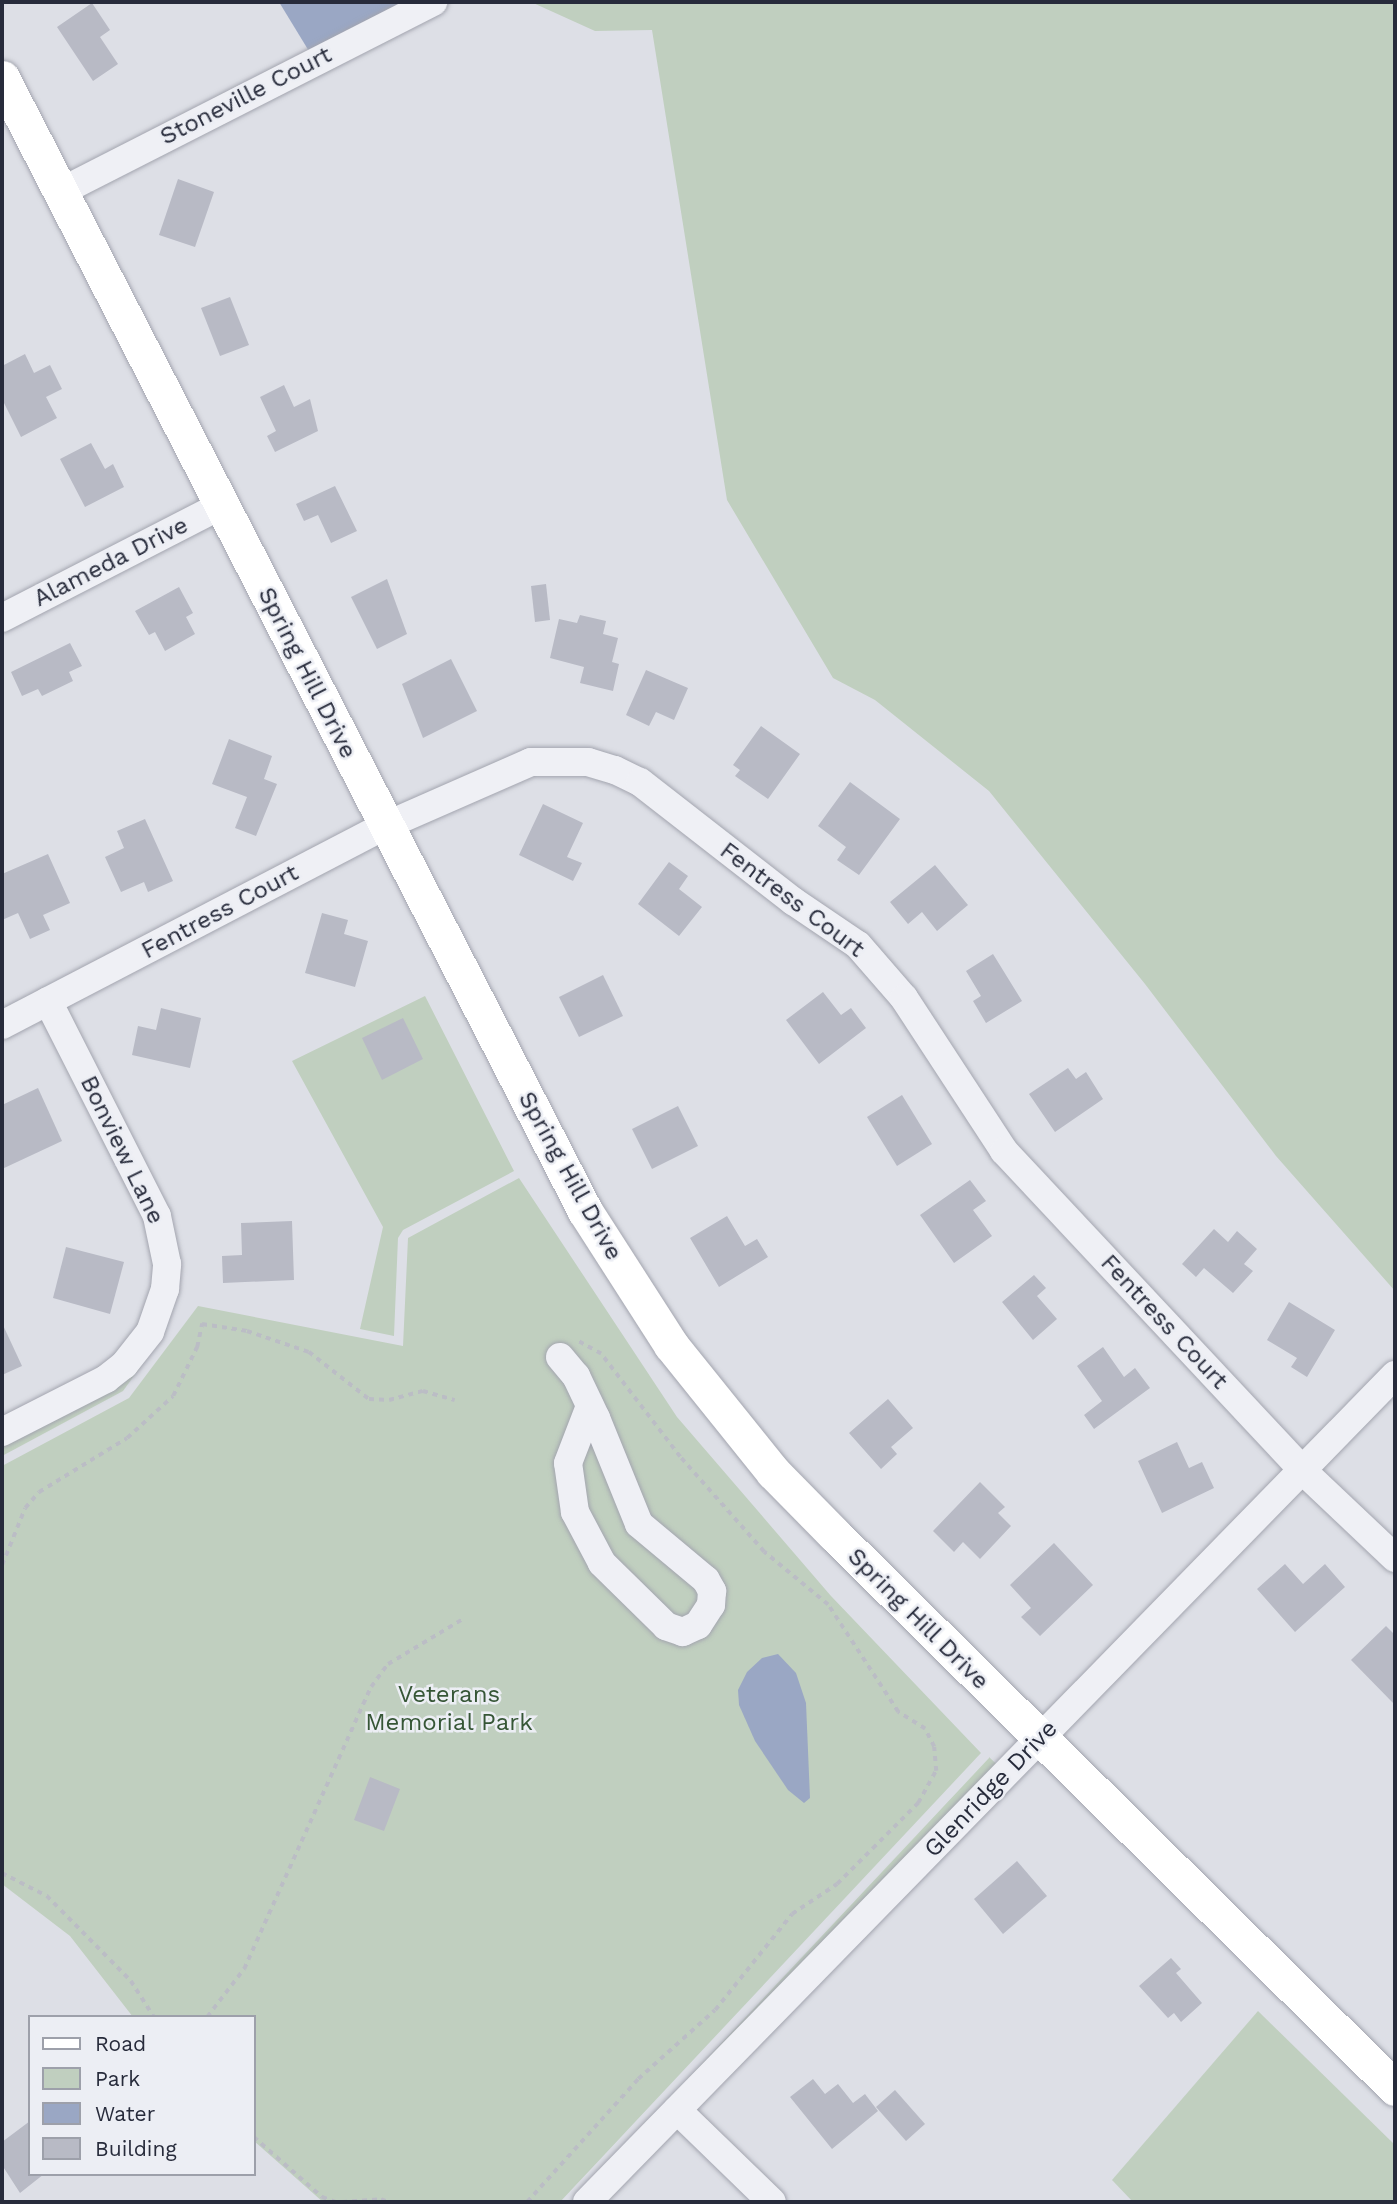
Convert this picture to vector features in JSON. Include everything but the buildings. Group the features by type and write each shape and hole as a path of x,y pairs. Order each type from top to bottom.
{"main road":[{"name":"Spring Hill Drive","path":"2,78 585,1211 671,1345 773,1472 1039,1740 1395,2088"}],"street":[{"name":"Stoneville Court","path":"60,192 433,2"},
{"name":"Alameda Drive","path":"2,618 220,506"},
{"name":"Fentress Court","path":"2,1025 386,826 531,762 588,762 640,782 866,953 904,998 1004,1151 1302,1470 1395,1558"},
{"name":"Bonview Lane","path":"2,1432 106,1379 124,1365 150,1332 165,1289 167,1264 157,1216 48,1002"},
{"path":"569,1349 576,1376 590,1406 639,1524 706,1580 712,1591 711,1605 698,1625 683,1632 666,1626 602,1563 575,1512 568,1463 590,1406"},
{"name":"Glenridge Drive","path":"587,2202 1395,1375"},
{"path":"677,2110 772,2202"}],"path":[{"path":"2,1565 25,1508 39,1492 128,1438 173,1396 197,1348 202,1324 247,1331 309,1352 369,1399 389,1400 423,1391 455,1400"},
{"path":"527,2202 638,2079 715,2010 792,1914 837,1884 918,1803 936,1771 934,1747 925,1729 898,1712 828,1605 756,1543 680,1457 601,1354 569,1349"},
{"path":"209,2015 244,1969 371,1687 388,1664 463,1619"},
{"path":"2,1873 47,1896 131,1981 153,2015"},
{"path":"256,2139 322,2197 336,2202"},
{"path":"342,2202 388,2202"}],"green space":[{"path":"531,2 1395,2 1395,1291 1276,1156 1145,984 989,791 875,700 833,678 727,500 652,30 595,31"},
{"path":"425,996 514,1171 403,1230 398,1238 394,1336 360,1329 383,1227 292,1061"},
{"name":"Veterans Memorial Park","path":"519,1178 677,1417 831,1596 981,1753 560,2202 323,2202 256,2143 256,2015 131,2015 70,1936 2,1884 2,1466 129,1398 198,1306 403,1346 408,1238"},
{"path":"150,1354 123,1391 2,1456 2,1433"},
{"path":"989,1758 1009,1776 620,2151"},
{"path":"1258,2011 1395,2145 1395,2202 1133,2202 1112,2180"}],"water":[{"path":"279,2 421,2 315,61"},
{"path":"778,1654 796,1673 806,1703 810,1798 804,1803 788,1790 755,1741 739,1705 738,1690 747,1672 762,1658"}]}
